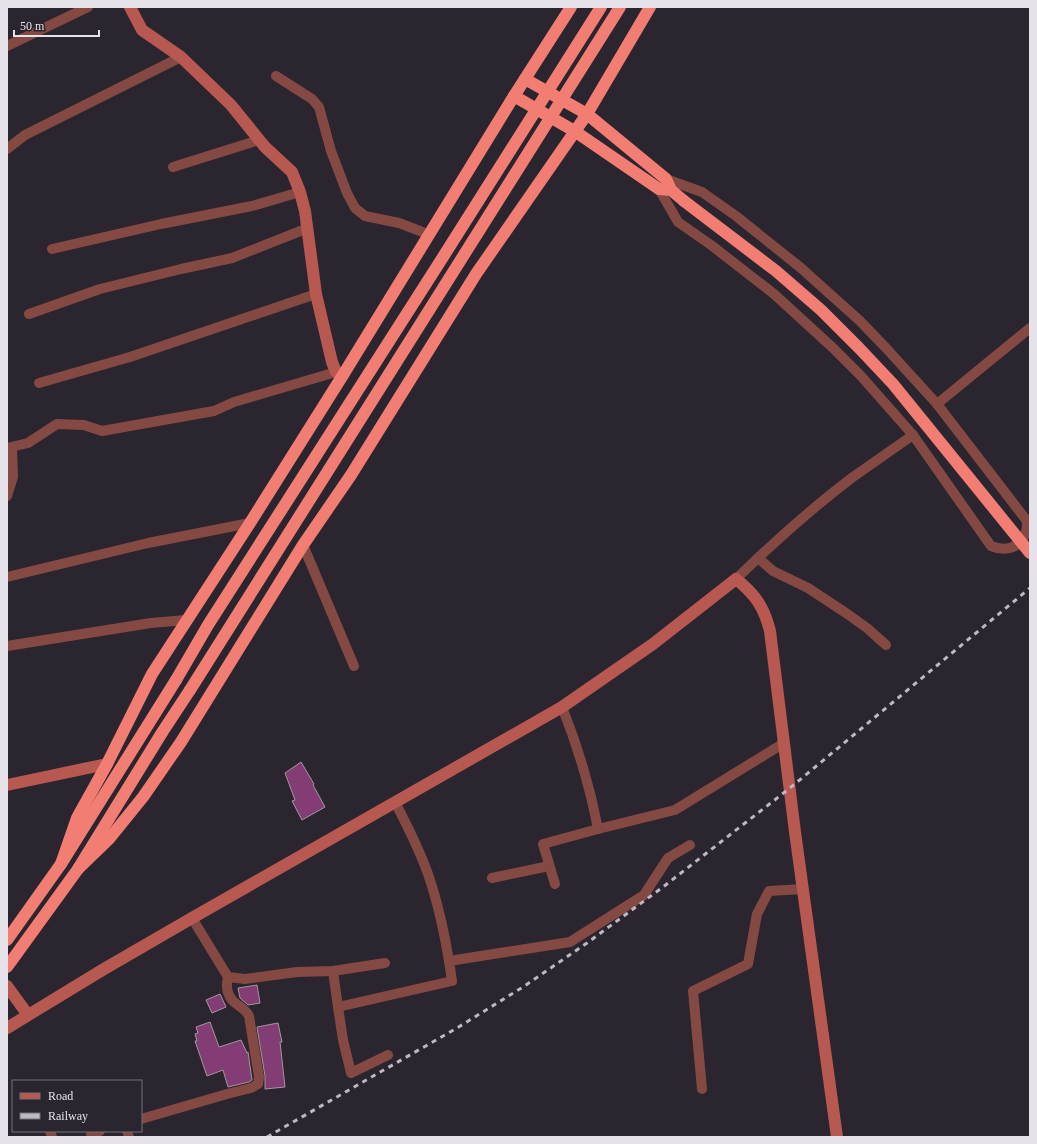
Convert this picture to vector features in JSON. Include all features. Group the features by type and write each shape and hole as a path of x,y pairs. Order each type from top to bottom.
{"highway":[{"path":"61,864 77,818 107,764 152,674 250,523 339,374 429,235 514,96 571,7"},
{"path":"7,940 61,864 176,680 208,625 448,250 601,7"},
{"path":"7,967 78,869 163,731 620,7"},
{"path":"78,869 109,840 143,797 181,742 303,544 350,475 476,274 576,132 650,7"},
{"path":"525,79 587,114 665,186 776,271 821,310 898,390 1030,554"},
{"path":"514,96 665,186"}],"street":[{"path":"7,46 88,7"},
{"path":"7,496 12,477 10,447 28,443 57,424 84,425 102,431 214,411 234,402 339,374 332,362 316,294 305,211 300,192 292,172 265,147 231,105 181,57 142,30 130,7"},
{"path":"7,149 25,134 181,57"},
{"path":"276,76 312,99 319,107 331,152 347,193 355,208 365,216 399,223 420,230 429,235"},
{"path":"173,167 259,140"},
{"path":"665,186 702,192 747,224 801,268 865,327 892,354 937,404 1027,521 1025,536 1018,544 1008,549 991,546 913,435 861,376 804,321 743,269 678,222 665,186"},
{"path":"52,249 161,224 252,206 300,192"},
{"path":"29,314 100,289 232,258 308,228"},
{"path":"39,383 130,357 316,294"},
{"path":"937,404 1030,328"},
{"path":"7,1028 192,918 562,707 653,644 736,579 793,526 829,496 913,435"},
{"path":"7,577 148,543 250,523"},
{"path":"303,544 354,666"},
{"path":"758,558 774,571 808,588 841,609 867,628 886,645"},
{"path":"736,579 746,586 758,600 763,609 770,631 836,1137"},
{"path":"7,646 151,623 186,620"},
{"path":"562,707 581,757 598,829"},
{"path":"555,884 543,844 675,810 784,743"},
{"path":"7,785 107,764"},
{"path":"338,1007 452,981 443,926 428,874 408,827 395,802"},
{"path":"449,961 570,942 644,895 668,858 690,845"},
{"path":"492,878 549,866"},
{"path":"702,1089 693,991 748,964 757,914 769,891 803,890"},
{"path":"142,1119 251,1088 258,1084 260,1077 249,1016 247,1012 236,1004 229,995 227,986 228,977 192,918"},
{"path":"228,977 245,979 297,972 333,971 385,964"},
{"path":"333,971 343,1040 351,1073 388,1055"},
{"path":"7,986 28,1015"}],"building":[{"path":"301,762 325,807 302,820 292,801 295,800 285,773"},
{"path":"257,985 260,1003 248,1005 240,998 238,988"},
{"path":"220,994 226,1007 212,1013 206,1000"},
{"path":"210,1022 219,1047 241,1040 247,1053 248,1052 252,1080 228,1087 223,1070 207,1076 195,1041 197,1041 195,1034 198,1033 196,1027"},
{"path":"278,1023 282,1042 280,1042 285,1087 265,1089 265,1076 257,1027"}],"railway":[{"path":"267,1137 457,1028 523,987 587,943 663,887 790,788 1030,588"}]}
